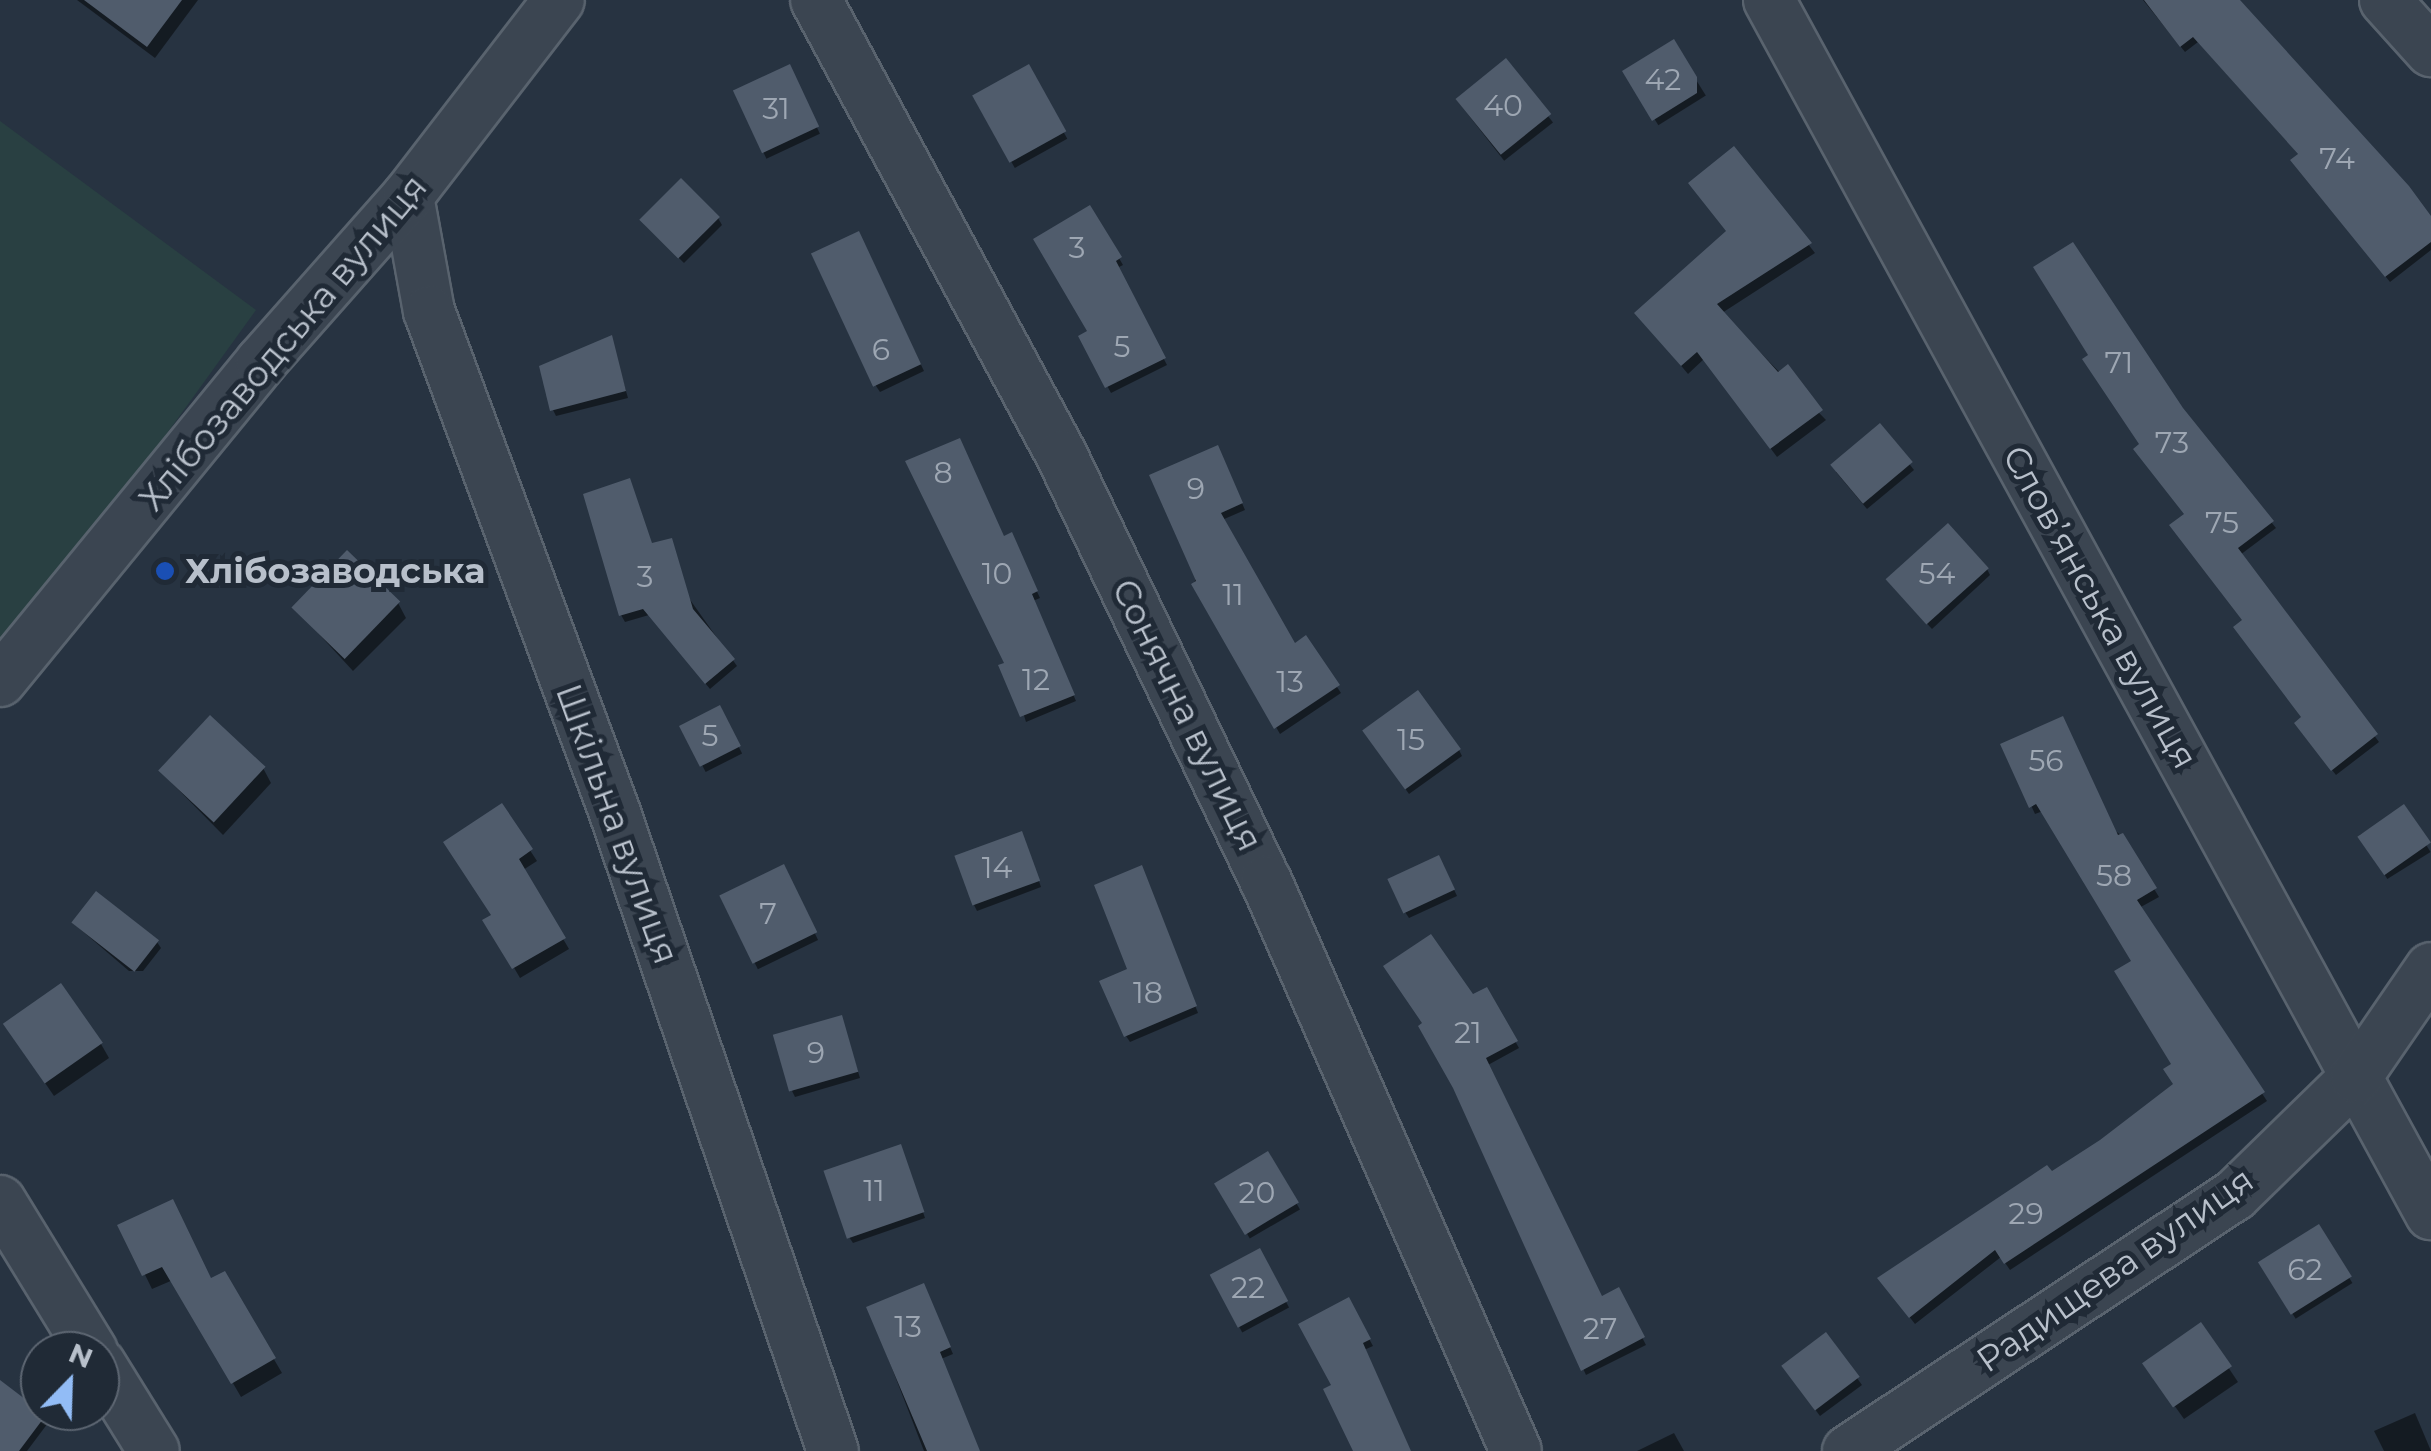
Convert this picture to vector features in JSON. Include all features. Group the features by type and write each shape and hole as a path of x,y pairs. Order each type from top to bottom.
{"street":[{"name":"Хлібозаводська вулиця","path":"0,681 261,362 408,196 559,0"},
{"name":"Сонячна вулиця","path":"816,0 1079,491 1266,880 1516,1451"},
{"name":"Слов’янська вулиця","path":"1770,0 2431,1214"},
{"path":"2385,0 2431,52"},
{"name":"Шкільна вулиця","path":"408,196 430,311 615,813 833,1451"},
{"name":"Радищева вулиця","path":"1848,1451 2235,1195 2356,1076 2431,968"},
{"path":"0,1201 80,1331"},
{"path":"120,1396 154,1451"}],"green space":[{"path":"0,121 256,310 59,583 0,651"}],"building":[{"path":"84,0 182,0 147,47"},
{"path":"2144,0 2240,0 2409,186 2431,216 2431,242 2385,277 2290,160 2298,154 2193,37 2180,47"},
{"path":"1674,39 1697,77 1697,93 1652,121 1622,71"},
{"path":"1506,58 1551,114 1501,155 1455,99"},
{"path":"790,64 819,127 762,153 733,91"},
{"path":"1029,64 1066,131 1009,163 972,96"},
{"path":"1734,146 1812,243 1717,304 1778,372 1788,364 1823,410 1770,449 1697,352 1681,366 1634,313 1726,231 1688,183"},
{"path":"681,178 720,217 678,259 639,220"},
{"path":"1090,205 1122,257 1116,261 1166,358 1105,388 1078,336 1087,331 1033,239"},
{"path":"859,231 921,364 873,387 811,253"},
{"path":"2073,242 2183,408 2274,521 2238,548 2378,734 2331,771 2294,723 2301,717 2233,627 2242,620 2169,525 2184,514 2133,449 2139,444 2082,359 2088,355 2033,267"},
{"path":"612,335 626,391 550,411 539,366"},
{"path":"1880,423 1913,462 1863,504 1830,465"},
{"path":"960,438 1004,536 1012,532 1038,591 1032,594 1075,695 1020,717 998,665 1004,663 905,461"},
{"path":"1218,445 1243,503 1221,513 1295,643 1306,635 1340,685 1274,729 1191,584 1196,581 1149,475"},
{"path":"630,478 652,543 672,538 693,609 735,659 705,684 643,609 619,616 583,494"},
{"path":"1948,523 1989,568 1926,625 1886,579"},
{"path":"347,550 400,601 345,659 291,608"},
{"path":"1418,690 1461,749 1405,790 1362,731"},
{"path":"720,705 741,746 700,767 679,726"},
{"path":"210,715 266,767 214,822 158,771"},
{"path":"2063,716 2118,835 2123,833 2157,888 2137,900 2265,1092 2004,1264 1995,1250 1909,1318 1877,1278 2047,1165 2052,1171 2100,1140 2173,1084 2163,1069 2171,1064 2114,971 2131,961 2036,804 2029,808 2000,744"},
{"path":"502,803 533,849 519,859 566,938 512,969 482,920 491,915 443,842"},
{"path":"2404,804 2431,843 2384,875 2357,837"},
{"path":"1022,831 1040,881 972,905 954,856"},
{"path":"1439,855 1455,889 1403,914 1387,879"},
{"path":"784,864 817,932 753,964 719,896"},
{"path":"1142,865 1197,1006 1124,1037 1099,981 1127,969 1094,885"},
{"path":"96,891 159,940 134,972 71,923"},
{"path":"1431,934 1473,994 1487,987 1518,1041 1486,1058 1602,1296 1619,1287 1645,1337 1581,1371 1453,1088 1418,1026 1422,1023 1383,966"},
{"path":"61,983 103,1043 45,1084 3,1024"},
{"path":"842,1015 858,1072 789,1092 773,1035"},
{"path":"901,1144 924,1212 847,1239 823,1171"},
{"path":"1268,1151 1299,1202 1245,1235 1214,1183"},
{"path":"173,1199 211,1278 225,1271 276,1358 231,1384 162,1267 142,1276 117,1225"},
{"path":"2319,1224 2352,1277 2291,1315 2258,1262"},
{"path":"1260,1248 1288,1301 1238,1328 1210,1275"},
{"path":"924,1283 951,1347 940,1352 980,1451 927,1451 866,1307"},
{"path":"1349,1297 1371,1339 1363,1343 1411,1451 1353,1451 1323,1389 1331,1385 1298,1324"},
{"path":"2201,1322 2232,1366 2173,1408 2142,1363"},
{"path":"1826,1332 1860,1377 1815,1410 1781,1366"},
{"path":"0,1380 20,1395 20,1431 34,1431 19,1451 0,1451"}],"place":[{"name":"Хлібозаводська","path":"165,571"}]}
